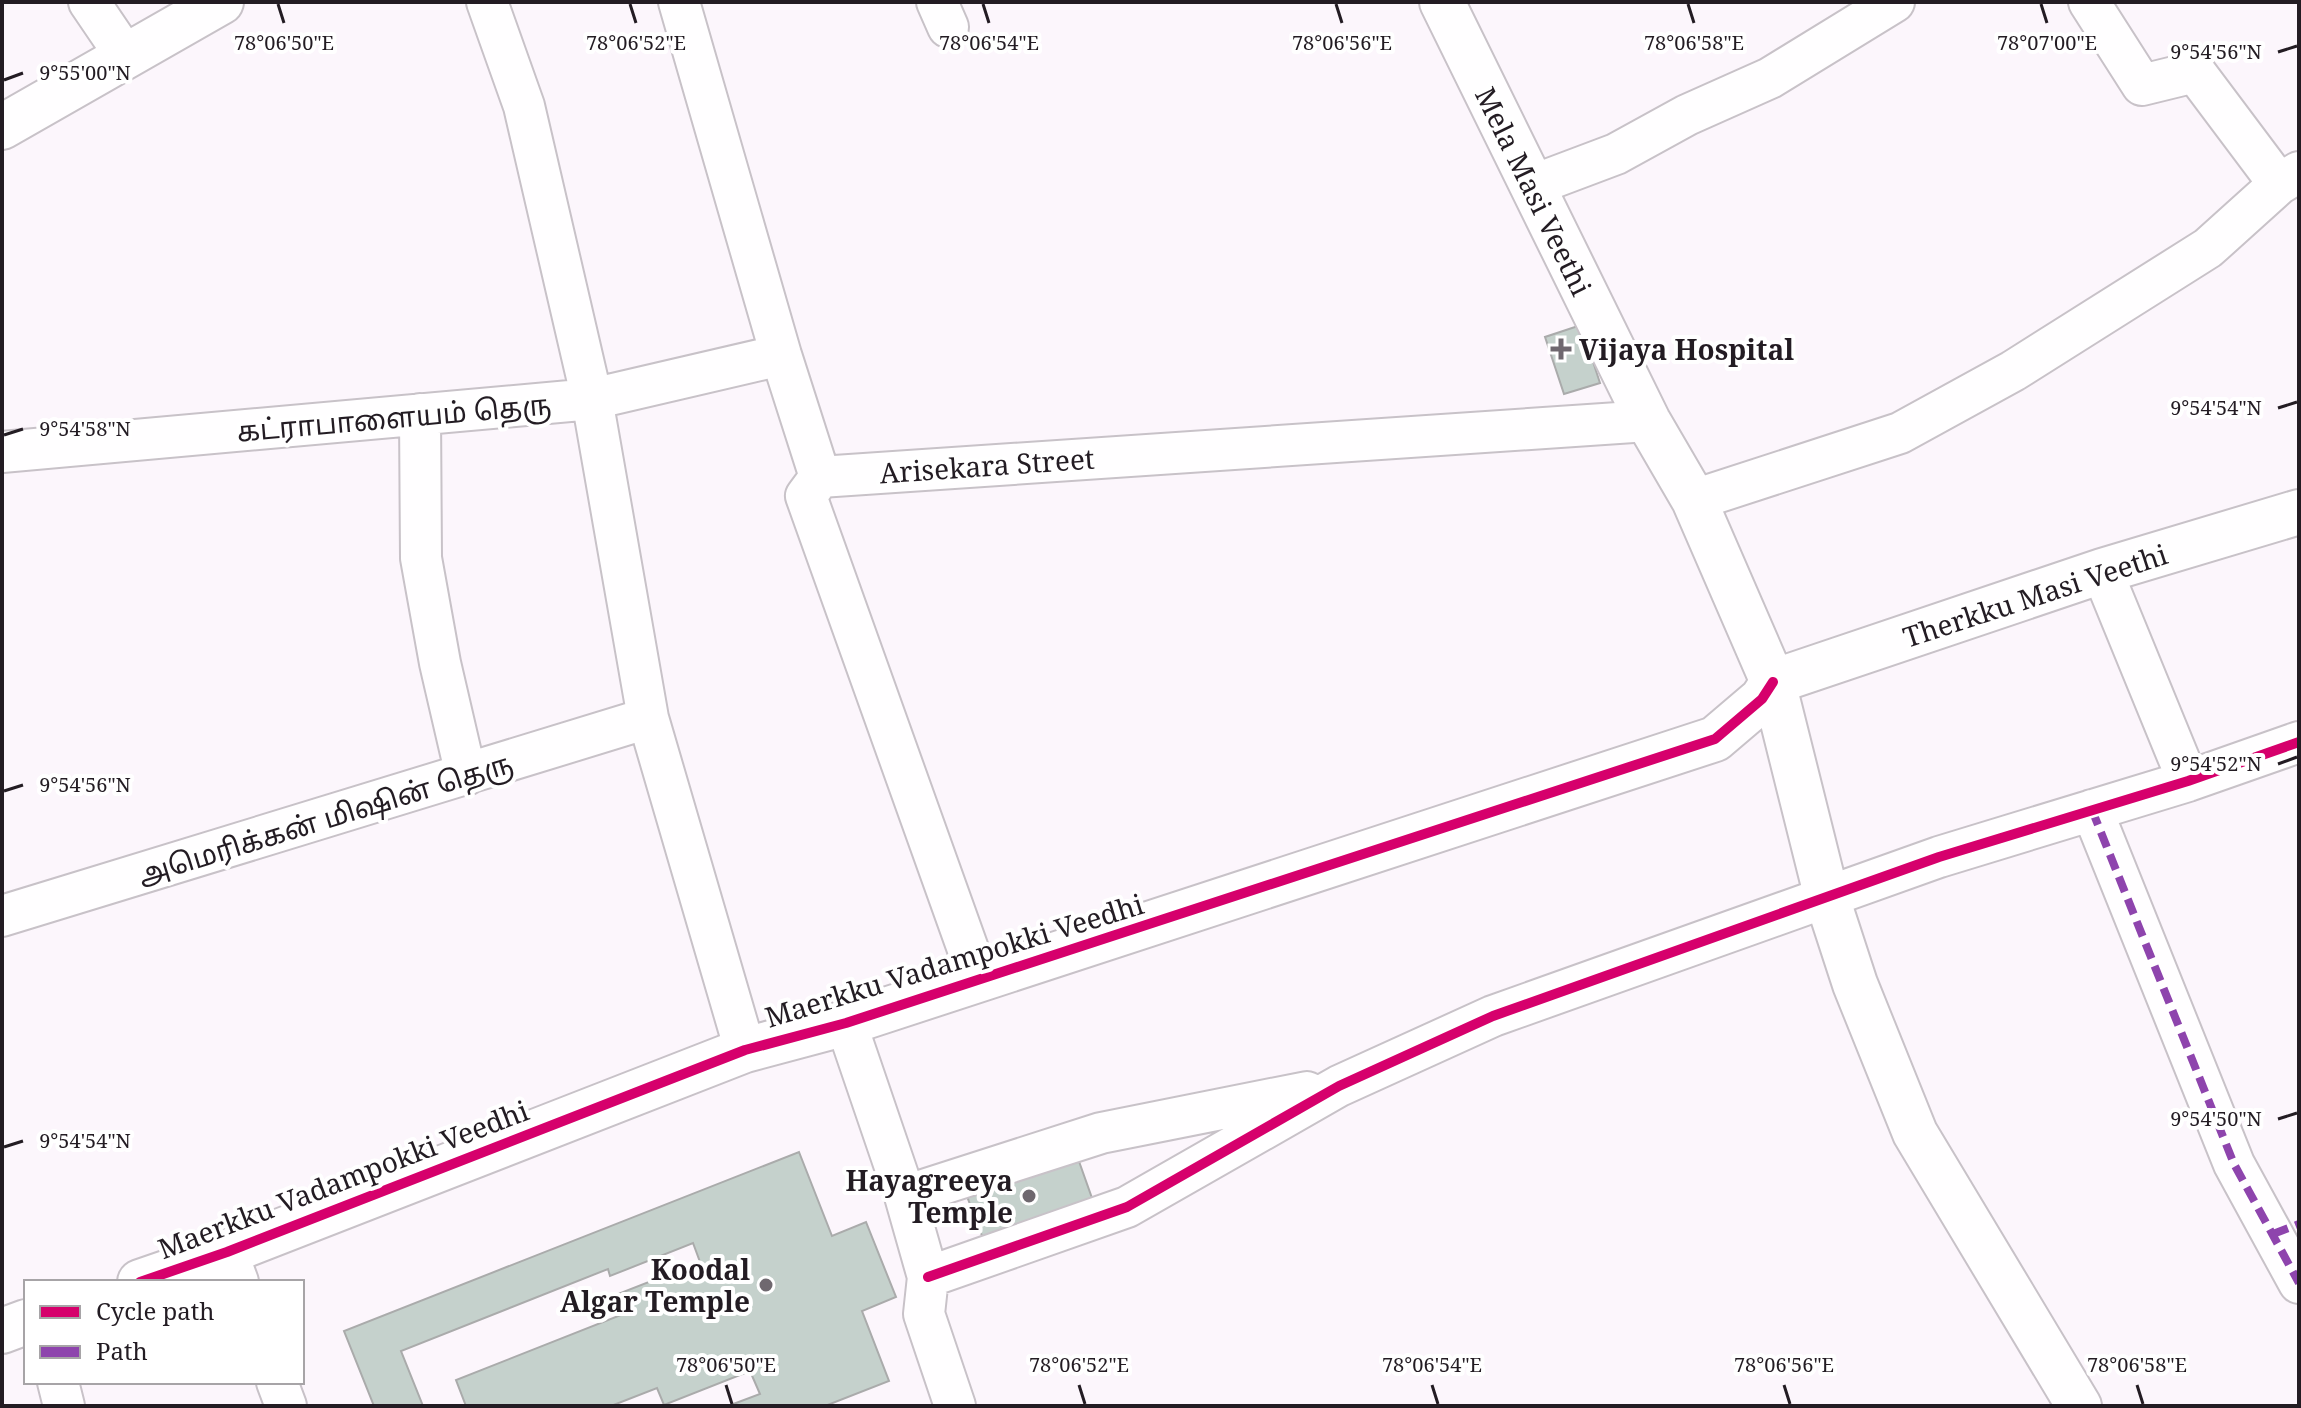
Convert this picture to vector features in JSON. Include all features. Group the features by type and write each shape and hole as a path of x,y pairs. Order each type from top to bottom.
{"street":[{"path":"89,2 125,55"},
{"path":"2,127 221,2"},
{"path":"487,2 524,106 592,399 648,718 745,1050"},
{"path":"679,2 781,355 820,477 806,496 979,980"},
{"name":"Mela Masi Veethi","path":"1442,2 1648,421 1694,500 1773,682 1827,898 1855,984 1915,1133 2079,1406"},
{"path":"1531,186 1616,154 1687,115 1770,78 1894,2"},
{"path":"1694,500 1900,433 2013,371 2208,248 2294,177 2195,72 2142,85 2089,2"},
{"name":"கட்ராபாளையம் தெரு","path":"2,452 592,399 781,355"},
{"path":"420,414 421,558 440,663 466,775"},
{"name":"Arisekara Street","path":"820,477 1648,421"},
{"name":"Therkku Masi Veethi","path":"1773,682 2102,571 2299,512"},
{"path":"2102,571 2188,781"},
{"name":"Maerkku Vadampokki Veedhi","path":"152,1280 232,1267 745,1050 846,1023 1715,739 1762,699 1773,682"},
{"name":"அமெரிக்கன் மிஷின் தெரு","path":"2,916 648,718"},
{"path":"928,1277 1127,1207 1339,1086 1493,1016 1939,857 2188,781 2299,742"},
{"path":"2092,810 2234,1164 2286,1229 2299,1283"},
{"path":"846,1023 905,1196 928,1277 924,1314 955,1406"},
{"path":"905,1196 1101,1133 1339,1086"},
{"path":"2,1331 24,1323"},
{"path":"58,1384 64,1406"},
{"path":"278,1384 286,1406"}],"building":[{"path":"1581,325 1600,383 1564,394 1545,337"},
{"name":"Hayagreeya Temple","path":"1075,1150 1093,1201 984,1241 965,1191"},
{"name":"Koodal Algar Temple","path":"799,1152 832,1236 866,1222 896,1297 862,1311 889,1381 825,1406 728,1406 760,1394 750,1371 664,1405 657,1388 611,1406 466,1406 456,1380 626,1313 618,1294 700,1262 693,1243 610,1276 608,1269 401,1351 423,1406 374,1406 344,1331"}],"marked path":[{"path":"2092,810 2234,1164 2299,1283"},
{"path":"2273,1234 2299,1224"}],"cycle path":[{"path":"146,1280 227,1252 745,1050 846,1023 1715,739 1762,699 1773,682"},
{"path":"928,1277 1127,1207 1339,1086 1493,1016 1939,857 2188,781 2299,742"}],"place":[{"name":"Vijaya Hospital","path":"1561,349"},
{"name":"Hayagreeya Temple","path":"1029,1196"},
{"name":"Koodal Algar Temple","path":"766,1285"}]}
